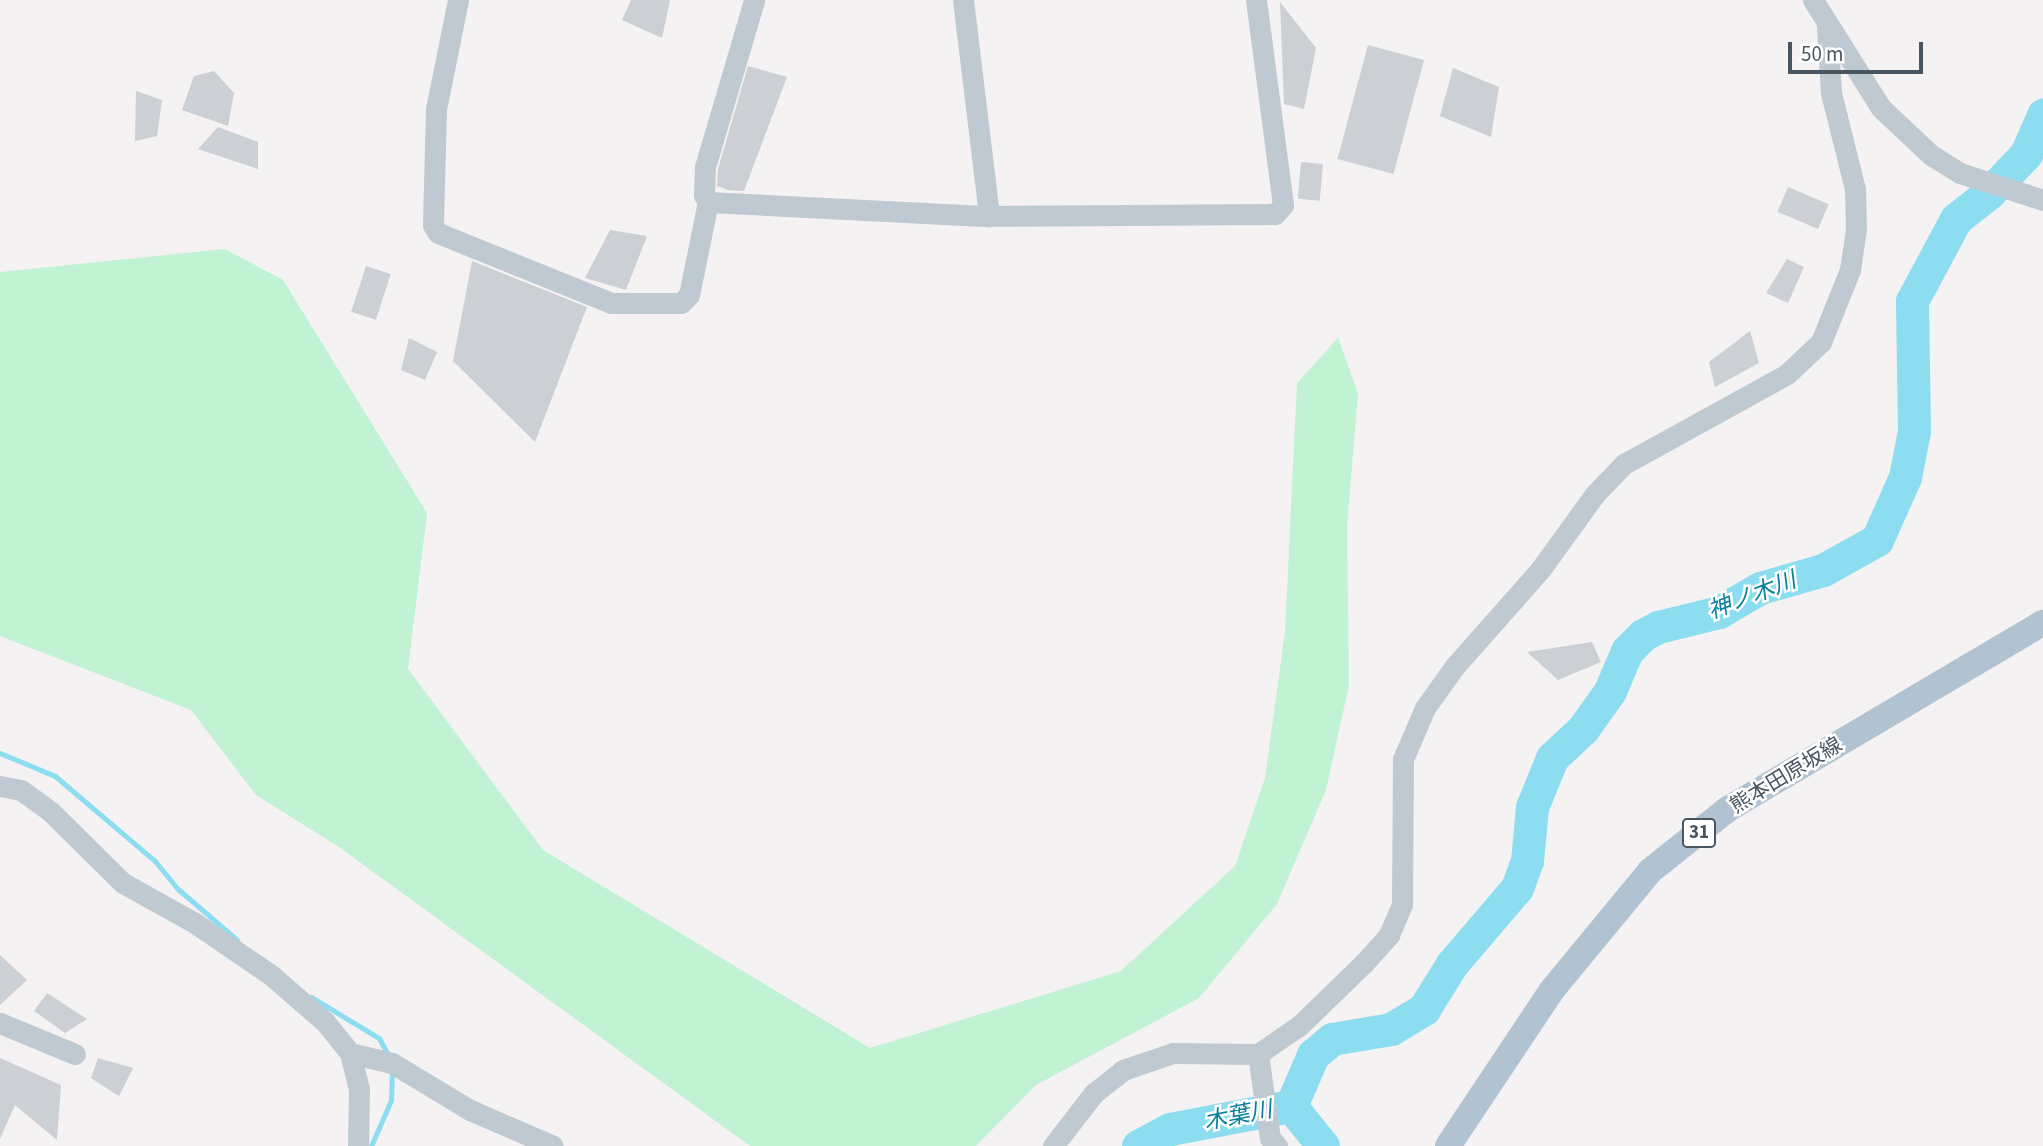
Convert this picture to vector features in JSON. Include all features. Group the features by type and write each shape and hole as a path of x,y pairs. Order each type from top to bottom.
{"main road":[{"name":"熊本田原坂線","path":"1448,1146 1552,990 1650,870 1728,810 2043,623"}],"street":[{"path":"458,0 436,109 433,225 438,233 611,303 681,303 689,295 708,202 704,195 705,167 754,0"},
{"path":"963,0 989,216"},
{"path":"708,202 989,216 1275,214 1283,205 1256,0"},
{"path":"1813,0 1881,108 1931,155 1960,173 2035,199"},
{"path":"1053,1146 1094,1093 1123,1070 1173,1053 1258,1054 1300,1025 1389,935 1402,904 1403,759 1425,708 1455,666 1540,570 1595,494 1624,464 1787,374 1821,342 1850,270 1856,229 1856,188 1831,93 1828,26"},
{"path":"0,786 21,790 51,812 123,883 195,923 271,975 325,1022 350,1053 359,1089 358,1146"},
{"path":"0,1023 75,1054"},
{"path":"350,1053 392,1063 470,1110 552,1146"},
{"path":"1258,1054 1270,1138 1277,1146"}],"green space":[{"path":"225,249 283,280 427,513 408,669 543,850 870,1048 1121,971 1235,866 1265,778 1285,632 1297,383 1338,338 1358,393 1347,527 1349,685 1326,790 1277,904 1199,998 1036,1085 976,1146 750,1146 339,847 256,795 191,710 0,636 0,272"}],"building":[{"path":"631,0 670,0 662,38 622,20"},
{"path":"1280,2 1316,48 1304,109 1284,104"},
{"path":"1368,45 1424,60 1393,174 1337,159"},
{"path":"748,66 787,77 744,191 728,190 717,186 718,169"},
{"path":"1453,68 1499,87 1491,137 1440,116"},
{"path":"214,71 234,93 228,126 182,110 194,76"},
{"path":"136,91 162,100 157,136 135,141"},
{"path":"218,127 258,142 258,169 198,149"},
{"path":"1301,162 1323,164 1320,201 1298,199"},
{"path":"1788,187 1829,204 1818,229 1777,212"},
{"path":"610,230 647,236 626,290 585,278"},
{"path":"1787,259 1804,267 1788,303 1766,293"},
{"path":"472,261 587,307 535,442 453,361"},
{"path":"366,266 391,274 376,320 351,312"},
{"path":"1750,331 1759,363 1715,387 1709,362"},
{"path":"409,338 437,352 425,380 401,370"},
{"path":"1592,642 1601,662 1558,680 1527,652"},
{"path":"0,955 27,980 0,1005"},
{"path":"47,993 87,1019 65,1033 34,1011"},
{"path":"0,1058 61,1085 57,1140 15,1105 0,1139"},
{"path":"98,1058 133,1068 119,1096 91,1078"}],"waterway":[{"name":"神ノ木川","path":"1291,1106 1313,1055 1332,1039 1391,1029 1424,1009 1452,964 1517,888 1527,861 1532,807 1552,758 1583,729 1610,691 1627,651 1643,635 1658,627 1719,612 1760,588 1823,570 1877,540 1905,477 1914,431 1912,301 1956,219 1989,193 2026,154 2043,115"},
{"path":"0,753 55,776 155,861 178,889 237,940"},
{"path":"311,997 379,1038 388,1055"},
{"path":"371,1146 391,1100 392,1071"},
{"name":"木葉川","path":"1138,1146 1170,1129 1291,1106 1323,1146"}]}
